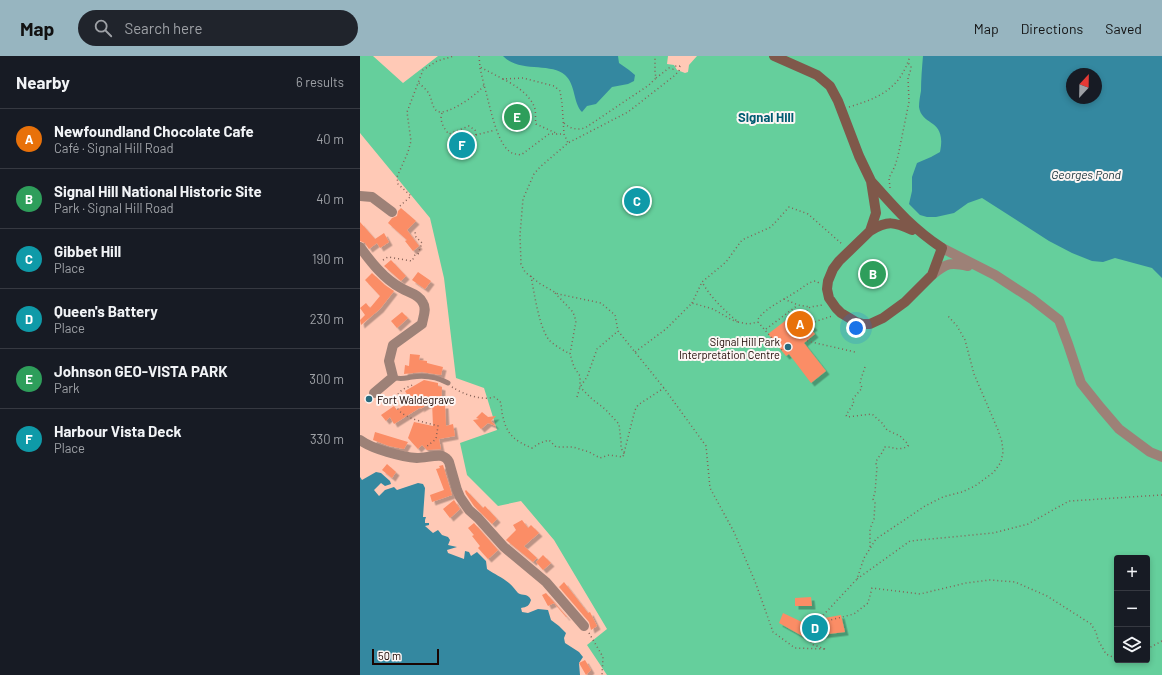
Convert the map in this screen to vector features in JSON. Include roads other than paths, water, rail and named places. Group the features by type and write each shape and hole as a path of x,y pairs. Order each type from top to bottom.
{"street":[{"path":"774,56 806,69 826,81 834,92 859,156 871,181 908,223 942,248 988,271 1032,299 1058,320 1081,383 1119,429 1150,452 1162,457"},
{"path":"870,231 876,213 871,181"},
{"path":"360,196 372,197 392,212"},
{"path":"923,235 900,224 892,223 884,223 870,231 849,250 833,269 826,289 832,303 841,313 856,322 870,324 876,322 905,302 932,275 944,266 954,263 988,271"},
{"path":"360,246 376,267 398,287 419,297 425,306 422,324 393,346 389,361 393,377 374,393"},
{"path":"932,275 942,248"},
{"path":"360,440 372,447 395,454 416,458 442,456 447,459 450,462 460,497 469,510 478,518 504,548 546,582 584,626"}],"lane":[{"path":"393,377 399,380 414,376 433,377 448,383"}],"water":[{"path":"503,56 618,56 619,63 635,75 634,81 628,84 612,87 596,104 587,106 582,112 577,104 569,79 565,75 552,69 517,64"},
{"name":"Georges Pond","path":"923,56 1162,56 1162,278 1152,268 1115,258 1103,262 1092,261 1072,253 1049,241 982,198 968,203 954,213 936,217 920,215 909,204 912,191 912,177 917,163 940,152 941,141 940,133 937,128 925,118 919,107"},
{"path":"376,472 381,473 390,481 391,484 385,486 381,483 374,490 379,496 385,490 394,487 397,490 418,483 423,484 425,488 423,517 426,517 425,523 429,523 429,525 425,526 433,533 438,530 442,535 448,537 450,540 448,545 457,547 447,550 448,553 464,559 465,551 469,552 471,556 477,552 486,561 487,569 512,585 518,593 528,596 531,600 528,606 521,608 522,612 528,613 538,609 548,610 551,620 566,633 564,638 565,643 579,652 583,657 579,663 580,675 360,675 360,477 362,480"}],"place":[{"name":"Johnson GEO-VISTA PARK","path":"517,117"},
{"name":"Harbour Vista Deck","path":"462,145"},
{"name":"Gibbet Hill","path":"637,201"},
{"name":"Signal Hill National Historic Site","path":"873,274"},
{"name":"Newfoundland Chocolate Cafe","path":"800,324"},
{"name":"Signal Hill Park Interpretation Centre","path":"788,347"},
{"name":"Fort Waldegrave","path":"369,399"},
{"name":"Queen's Battery","path":"815,628"}],"district":[{"name":"Signal Hill","path":"766,117"}]}
